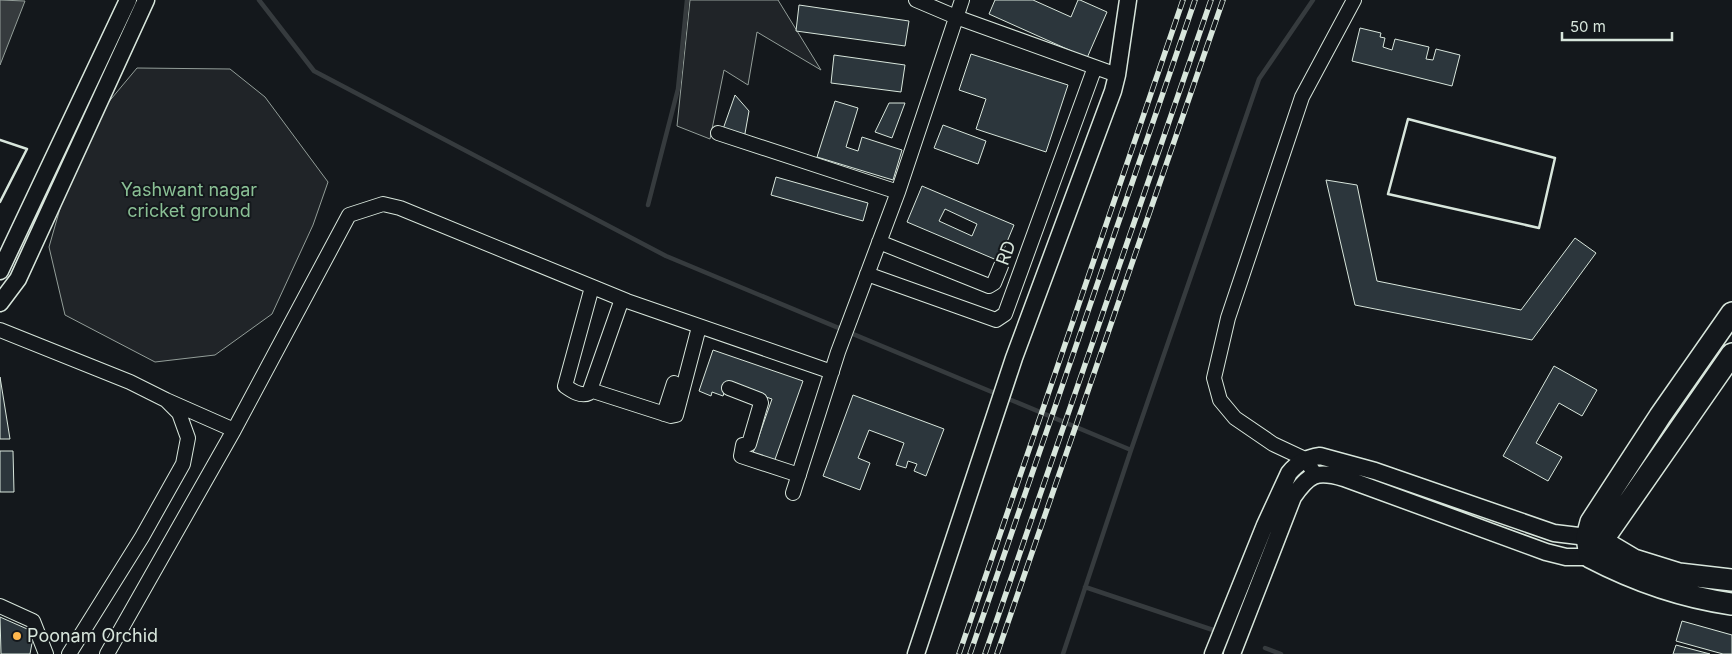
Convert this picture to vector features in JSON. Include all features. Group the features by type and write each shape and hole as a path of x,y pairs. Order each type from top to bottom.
{"main road":[{"path":"1732,313 1660,416 1591,522 1593,545 1615,570 1671,590 1732,604"},
{"path":"1593,545 1732,354"},
{"path":"1593,545 1679,574 1732,580"}],"street":[{"path":"0,303 18,279 146,0"},
{"path":"916,0 956,17 1117,75"},
{"path":"793,493 838,352 898,192 962,0"},
{"path":"916,654 990,427 1117,75 1128,0"},
{"path":"1315,474 1305,459 1273,444 1235,418 1220,400 1214,378 1228,318 1302,98 1354,0"},
{"path":"0,272 126,6"},
{"name":"RD","path":"867,274 996,320 1005,314 1095,67"},
{"path":"718,133 898,192"},
{"path":"107,654 234,430 349,215 383,204 400,208 622,299 832,372"},
{"path":"879,242 989,286 994,283 1001,266"},
{"path":"592,287 565,386 581,394 586,394 590,390 622,299"},
{"path":"590,390 664,414 676,415 699,326"},
{"path":"0,330 130,382 234,430"},
{"path":"664,414 674,383"},
{"path":"730,388 760,400 761,403 749,444 743,445 741,456 799,475"},
{"path":"69,654 142,537 182,464 188,438 179,413 166,400"},
{"path":"1213,654 1265,525 1289,473 1305,459 1320,456 1375,471 1593,545"},
{"path":"1232,654 1293,497 1303,482 1315,474 1324,473 1344,478 1546,552 1566,557 1593,545"},
{"path":"0,606 33,621 46,654"}],"green space":[{"path":"690,0 778,0 821,70 757,32 748,85 724,70 710,139 677,126"},
{"name":"Yashwant nagar cricket ground","path":"137,68 230,69 265,97 328,182 313,225 272,314 215,355 155,362 65,315 49,247 81,135"}],"shaded area":[{"path":"0,0 25,1 0,65"}],"building":[{"path":"995,0 1033,0 1071,17 1078,0 1080,0 1107,12 1087,58 989,14"},
{"path":"799,5 909,21 905,46 796,31"},
{"path":"1360,28 1381,33 1380,37 1385,38 1383,47 1392,50 1395,39 1429,47 1426,59 1433,60 1436,49 1460,55 1452,86 1352,61"},
{"path":"971,54 1068,85 1046,152 976,129 986,99 959,90"},
{"path":"834,55 905,65 901,92 831,83"},
{"path":"735,95 749,111 744,139 722,132"},
{"path":"835,101 858,108 846,147 858,151 862,137 902,150 893,180 817,157"},
{"path":"889,103 905,103 892,138 875,132"},
{"path":"943,125 986,141 978,164 934,148"},
{"path":"776,177 868,203 863,221 771,195"},
{"path":"1326,180 1357,185 1377,281 1521,310 1575,238 1596,253 1532,340 1355,305"},
{"path":"922,186 1014,225 999,261 907,222","holes":["945,209 977,224 972,236 939,221"]},
{"path":"713,350 803,381 773,465 747,456 749,451 753,453 772,399 727,384 723,396 712,392 711,396 699,391"},
{"path":"1554,366 1597,390 1582,416 1559,403 1536,443 1562,457 1548,481 1503,456"},
{"path":"0,377 10,439 0,439"},
{"path":"853,395 944,429 926,476 914,471 917,464 908,461 906,468 896,465 904,443 869,430 858,458 870,463 860,490 823,476"},
{"path":"0,451 13,451 14,492 0,492"},
{"name":"Poonam Orchid","path":"0,617 34,632 30,654 1,654"},
{"path":"1682,621 1732,635 1732,654 1723,654 1676,641"},
{"path":"1676,645 1710,654 1673,654"}],"waterway":[{"path":"259,0 314,71 666,256 1131,450 1063,654"},
{"path":"648,205 678,89 687,0"},
{"path":"1131,450 1259,79 1313,0"},
{"path":"1085,587 1213,630"},
{"path":"1265,648 1281,654"}],"railway":[{"path":"959,654 1183,0"},
{"path":"970,654 1195,0"},
{"path":"985,654 1211,0"},
{"path":"997,654 1223,0"}],"wall":[{"path":"1408,119 1555,158 1539,228 1388,194 1408,119"},
{"path":"0,140 27,149 0,202"}],"place":[{"name":"Poonam Orchid","path":"17,636"}]}
